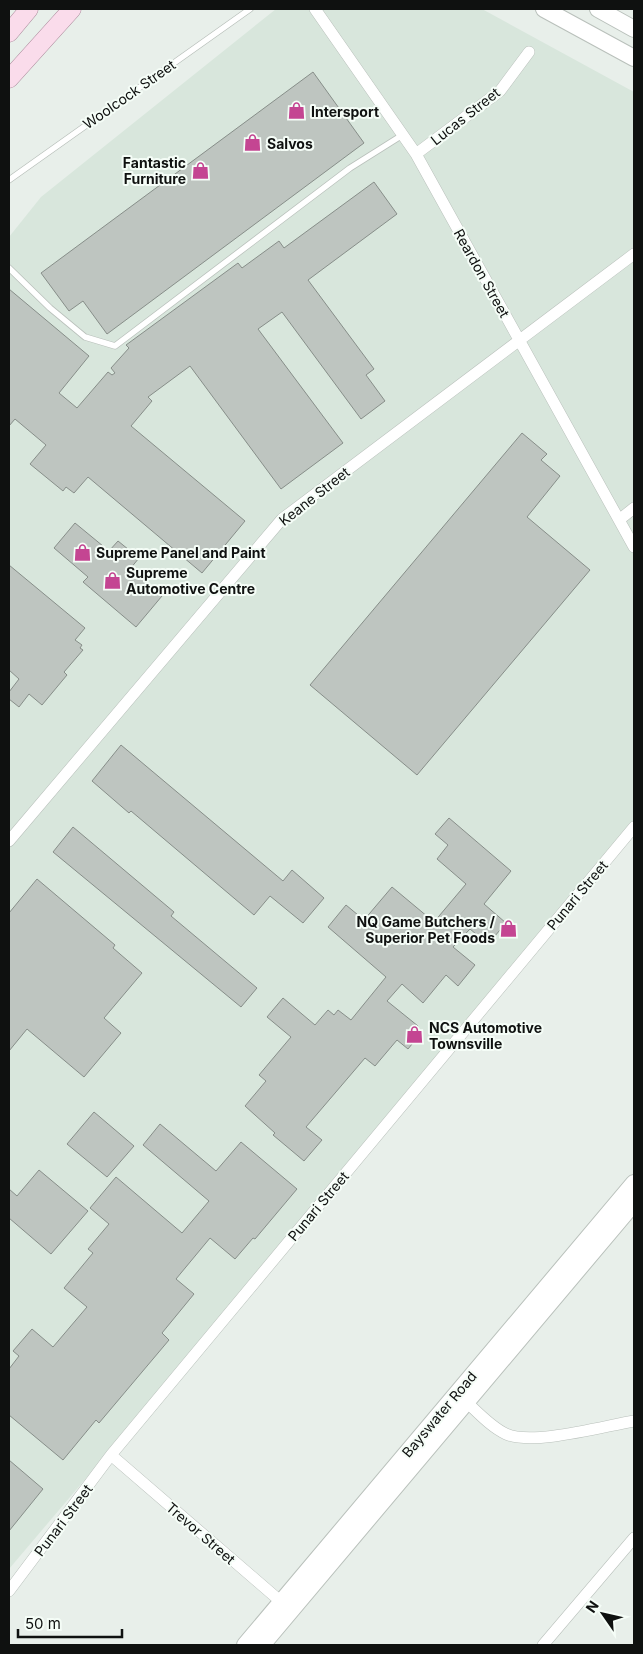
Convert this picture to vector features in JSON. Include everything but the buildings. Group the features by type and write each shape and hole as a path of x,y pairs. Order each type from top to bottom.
{"main road":[{"path":"9,33 29,9"},
{"path":"9,79 72,9"},
{"path":"544,9 634,58"},
{"path":"598,9 634,28"},
{"name":"Bayswater Road","path":"462,1398 634,1183"},
{"name":"Bayswater Road","path":"245,1645 286,1606 462,1398 634,1203"},
{"name":"Bayswater Road","path":"262,1645 286,1606"}],"street":[{"name":"Reardon Street","path":"315,9 404,134 416,154 634,547"},
{"name":"Lucas Street","path":"416,154 500,91 529,52"},
{"name":"Keane Street","path":"9,841 282,519 520,342 634,254"},
{"path":"619,520 634,508"},
{"name":"Punari Street","path":"9,1591 111,1455 634,827"},
{"path":"462,1398 506,1434 524,1438 536,1438 634,1421"},
{"name":"Trevor Street","path":"111,1455 286,1606"},
{"path":"543,1645 634,1538"}],"lane":[{"name":"Woolcock Street","path":"9,180 250,9"},
{"path":"9,268 50,308 85,337 115,346 350,168 404,134"}],"shaded area":[{"path":"276,9 482,9 634,92 634,832 9,1569 9,237 41,197"}],"place":[{"name":"Intersport","path":"297,111"},
{"name":"Salvos","path":"253,143"},
{"name":"Fantastic Furniture","path":"200,170"},
{"name":"Supreme Panel and Paint","path":"82,552"},
{"name":"Supreme Automotive Centre","path":"112,580"},
{"name":"NQ Game Butchers / Superior Pet Foods","path":"509,929"},
{"name":"NCS Automotive Townsville","path":"415,1035"}]}
